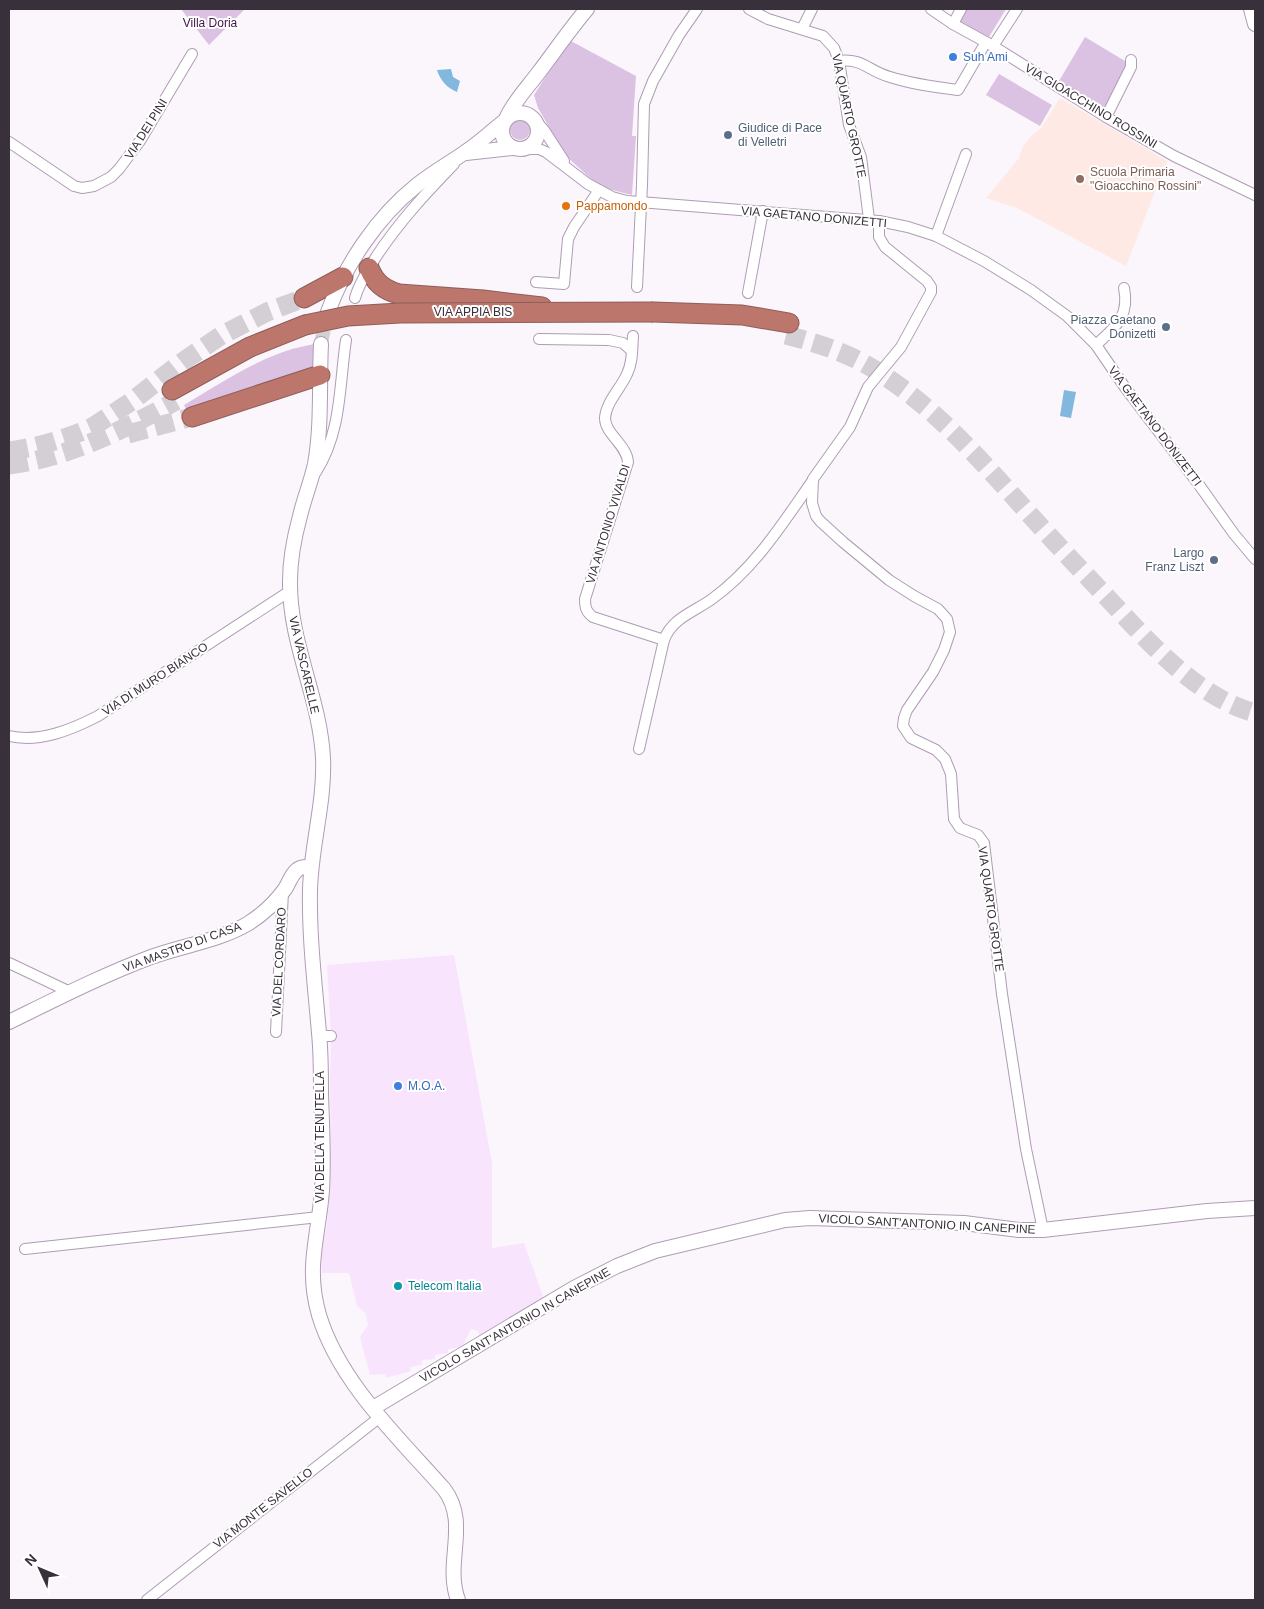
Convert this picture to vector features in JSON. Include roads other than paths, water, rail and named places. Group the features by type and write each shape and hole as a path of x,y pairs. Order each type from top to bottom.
{"highway":[{"path":"369,268 374,279 387,290 399,294 512,302 576,312"},
{"path":"304,298 343,277"},
{"name":"VIA APPIA BIS","path":"174,395 260,355 311,335 348,316 400,312 576,312 741,327 787,329"},
{"name":"VIA APPIA BIS","path":"311,335 360,327 407,324 653,318"},
{"path":"192,417 320,375"}],"street":[{"path":"518,148 503,140 501,134 505,120 517,100 587,9"},
{"path":"637,287 643,111 653,81 671,47 697,9"},
{"name":"VIA QUARTO GROTTE","path":"749,9 768,18 826,38 834,48 839,62 849,125 861,157 879,237 885,248 928,281 931,287 929,298 901,347 868,387 850,427 813,479 812,503 816,516 842,542 879,572 914,596 938,609 949,624 949,637 941,658 907,710 903,726 911,738 936,750 945,759 951,774 954,819 958,826 965,831 978,835 984,843 1002,994 1024,1139 1043,1230"},
{"path":"802,29 812,9"},
{"name":"VIA GIOACCHINO ROSSINI","path":"932,9 1106,117 1174,156 1255,195"},
{"path":"954,24 961,9"},
{"path":"839,62 854,61 889,77 917,84 958,90 1017,9"},
{"path":"1251,9 1255,24"},
{"name":"VIA DEI PINI","path":"9,142 74,186 82,188 94,186 111,177 134,151 192,54"},
{"path":"1106,117 1131,67 1132,60"},
{"path":"328,312 343,277 369,236 397,203 424,179 465,153 529,147 537,138 538,127 529,106 528,98 540,71"},
{"path":"355,298 358,287 369,268 396,228 409,211 465,153 516,112 522,112 534,119"},
{"name":"VIA GAETANO DONIZETTI","path":"534,119 568,168"},
{"name":"VIA GAETANO DONIZETTI","path":"518,148 539,149 546,152 583,181 620,199 641,203 874,220 908,227 936,236 984,261 1031,290 1067,316 1096,345 1124,386 1234,534 1255,559"},
{"path":"936,236 966,154"},
{"path":"536,282 564,284 568,239 599,190"},
{"path":"748,293 763,212"},
{"path":"1096,345 1116,325 1123,314 1126,304 1124,288"},
{"name":"VIA VASCARELLE","path":"311,335 320,375 317,443 311,479 294,541 290,567 292,616 298,649 320,730 323,759 322,787 311,868"},
{"name":"VIA ANTONIO VIVALDI","path":"632,336 631,365 609,406 605,420 608,429 625,451 628,462 585,599 585,606 586,610 593,616 664,640"},
{"path":"539,338 610,340 623,344 632,351"},
{"path":"311,479 325,455 333,434 339,404 346,340"},
{"path":"639,750 664,640 669,629 674,623 712,599 747,568 813,479"},
{"name":"VIA DI MURO BIANCO","path":"9,736 20,738 42,736 74,727 98,716 290,591"},
{"name":"VIA MASTRO DI CASA","path":"9,1022 137,962 204,942 234,930 262,914 283,892 297,870 304,867 311,868"},
{"name":"VIA DELLA TENUTELLA","path":"311,868 311,941 325,1036 322,1189 314,1290 322,1324 344,1367 377,1412 452,1500 456,1522 453,1568 458,1600"},
{"name":"VIA DEL CORDARO","path":"276,1032 283,892"},
{"path":"9,964 70,992"},
{"name":"VICOLO SANT'ANTONIO IN CANEPINE","path":"377,1412 574,1288 618,1266 658,1250 779,1222 810,1218 964,1223 1019,1230 1043,1230 1208,1211 1255,1208"},
{"path":"25,1249 319,1217"},
{"name":"VIA MONTE SAVELLO","path":"146,1600 377,1412"}],"water":[{"path":"451,69 453,77 460,81 457,92 444,83 437,70"},
{"path":"1064,390 1076,392 1071,418 1060,416"}],"tunnel":[{"path":"91,428 132,401 182,362 222,335 267,312 304,298"},
{"path":"321,344 327,313"},
{"path":"786,335 821,345 855,359 877,371 918,400 972,451 1162,655 1197,684 1215,696 1255,713"},
{"path":"9,465 53,456 96,441 176,401"},
{"path":"128,434 192,417"},
{"path":"9,451 56,441 101,423"}],"place":[{"name":"Suh Ami","path":"953,57"},
{"name":"Giudice di Pace di Velletri","path":"728,135"},
{"name":"Scuola Primaria \"Gioacchino Rossini\"","path":"1080,179"},
{"name":"Pappamondo","path":"566,206"},
{"name":"Piazza Gaetano Donizetti","path":"1166,327"},
{"name":"Largo Franz Liszt","path":"1214,560"},
{"name":"M.O.A.","path":"398,1086"},
{"name":"Telecom Italia","path":"398,1286"}],"park label":[{"name":"Villa Doria","path":"210,23"}]}
